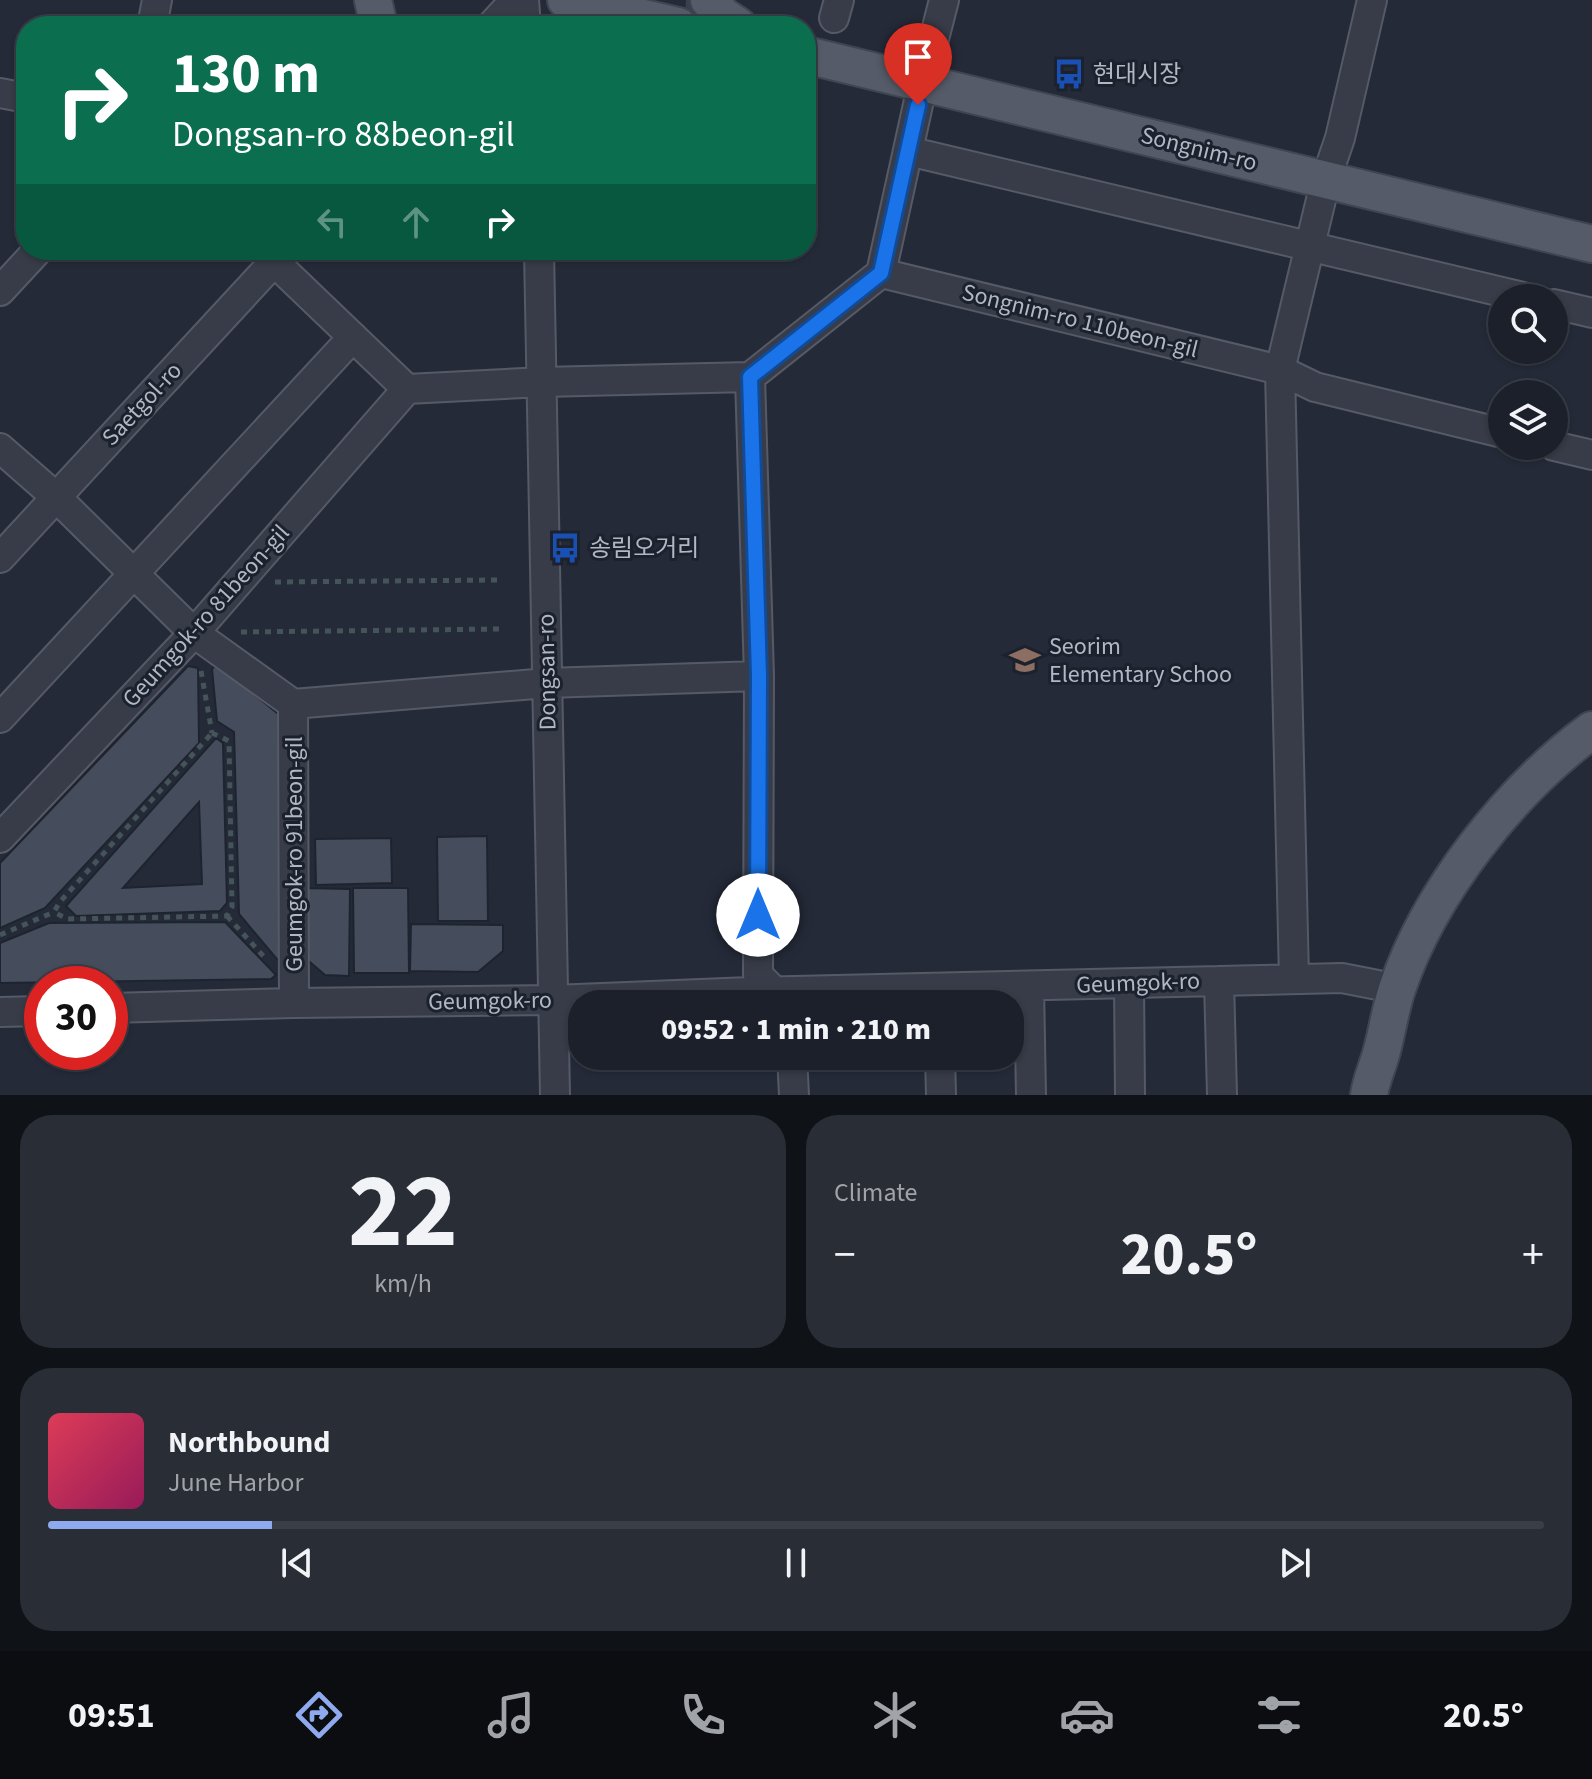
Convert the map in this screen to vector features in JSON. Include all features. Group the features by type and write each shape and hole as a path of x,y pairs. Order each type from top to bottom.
{"main road":[{"path":"566,0 635,16"},
{"path":"709,0 723,16"},
{"name":"Songnim-ro","path":"816,57 1592,244"},
{"path":"1369,1095 1398,989 1420,937 1450,885 1483,838 1521,793 1564,751 1592,730"}],"street":[{"path":"500,16 515,0"},
{"path":"280,260 407,389 750,377 881,273 944,0"},
{"path":"1294,979 1280,370 1372,0"},
{"path":"908,151 1488,289"},
{"path":"0,291 29,260"},
{"name":"Saetgol-ro","path":"0,558 269,260"},
{"name":"Dongsan-ro","path":"539,260 555,1095"},
{"name":"Songnim-ro 110beon-gil","path":"881,273 1280,370 1315,387 1488,430"},
{"path":"1568,307 1592,313"},
{"path":"0,718 353,337"},
{"path":"750,377 759,676 758,975 772,990"},
{"name":"Geumgok-ro 81beon-gil","path":"0,838 194,633 407,389"},
{"path":"0,448 56,497 194,633 293,704 547,683 759,676"},
{"path":"1568,449 1592,455"},
{"name":"Geumgok-ro 91beon-gil","path":"293,704 294,1003"},
{"name":"Geumgok-ro","path":"993,990 1029,986 1342,978 1398,989"},
{"path":"1219,981 1222,1095"},
{"path":"1129,984 1130,1095"},
{"path":"1029,986 1031,1095"},
{"name":"Geumgok-ro","path":"128,1008 568,1000"},
{"path":"0,1012 24,1011"},
{"path":"793,1070 794,1095"},
{"path":"940,1070 941,1095"}],"path":[{"path":"239,582 498,580"},
{"path":"212,733 194,633 500,629"},
{"path":"0,935 54,912 212,733"},
{"path":"54,912 67,919 227,916 232,907 229,741 212,733"}],"building":[{"path":"217,664 282,717 286,970 239,914 234,732 217,721 212,669"},
{"path":"188,666 198,668 199,743 45,908 0,928 0,863"},
{"path":"216,738 223,743 227,903 220,911 76,916 66,906","holes":["199,802 202,884 123,888"]},
{"path":"487,836 488,921 438,921 437,837"},
{"path":"391,838 392,883 316,885 315,839"},
{"path":"305,888 350,889 349,976 325,975 304,957"},
{"path":"353,888 408,888 409,973 354,973"},
{"path":"225,922 276,975 271,979 128,981 128,966 24,966 24,983 0,983 0,943 49,923"},
{"path":"411,924 503,925 503,951 478,972 410,971"}],"tunnel":[{"path":"699,16 700,0"}],"place":[{"name":"현대시장","path":"1069,74"},
{"name":"송림오거리","path":"565,548"},
{"name":"Seorim Elementary Schoo","path":"1025,660"}],"route":[{"path":"758,915 759,676 750,377 881,273 918,105"}]}
